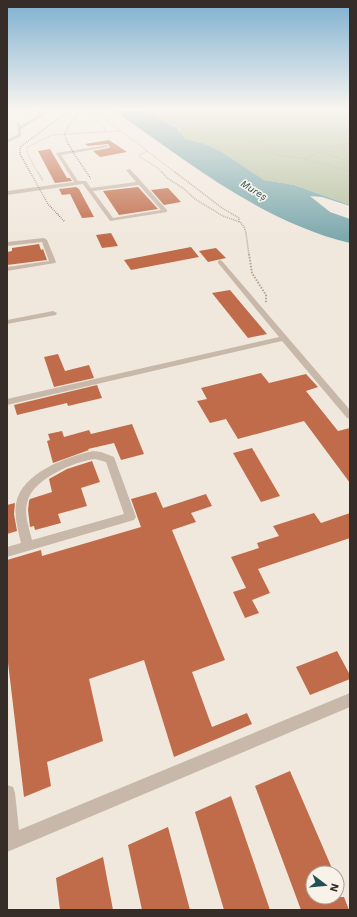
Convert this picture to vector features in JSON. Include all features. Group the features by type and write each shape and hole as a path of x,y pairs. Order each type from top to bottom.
{"lane":[{"path":"72,152 58,154 76,183"},
{"path":"7,193 84,182 112,220 165,211 128,170"},
{"path":"89,190 141,183"},
{"path":"7,244 44,240 53,262 7,269"},
{"path":"220,262 350,416"},
{"path":"7,322 54,313"},
{"path":"7,402 284,338"},
{"path":"7,552 130,517 110,460 102,456 93,455 62,464 44,474 32,484 22,500 21,513 27,546"},
{"path":"7,793 10,842 350,700"}],"path":[{"path":"142,152 139,155 140,157 158,168 167,178 215,211 240,222"},
{"path":"148,152 222,208 238,218 246,233 252,273 266,294 266,304 260,309"},
{"path":"272,152 278,155 305,159 350,171"},
{"path":"305,159 317,152 350,161"}],"green space":[{"path":"222,152 350,152 350,205 294,185 264,180"}],"water":[{"name":"Mureș","path":"174,152 222,152 264,180 294,185 350,205 322,197 310,196 330,212 350,219 350,243 317,233 285,220 255,205"}],"building":[{"path":"38,152 52,152 67,178 70,178 72,181 55,183"},
{"path":"94,152 127,152 100,157"},
{"path":"76,187 79,189 94,217 82,218 70,194 62,195 59,189"},
{"path":"138,187 158,209 119,215 103,191"},
{"path":"168,188 181,202 164,205 151,190"},
{"path":"111,233 118,246 102,248 96,235"},
{"path":"39,244 41,250 43,249 47,260 7,265 7,252 12,251 12,248"},
{"path":"191,247 199,257 131,270 124,260"},
{"path":"216,248 226,258 208,262 199,251"},
{"path":"230,290 267,334 248,338 212,293"},
{"path":"58,354 65,371 89,365 94,378 54,387 44,357"},
{"path":"261,373 269,383 306,374 318,387 306,391 338,431 350,428 350,483 304,421 238,439 226,419 210,423 197,401 207,399 201,388"},
{"path":"97,385 102,398 68,406 67,403 17,415 14,405"},
{"path":"132,424 144,454 121,460 114,443 88,449 89,450 53,463 47,441 50,440 48,434 62,431 64,437 89,430 91,434"},
{"path":"252,448 280,496 261,502 233,453"},
{"path":"92,461 100,482 81,488 87,506 58,514 61,523 35,530 34,526 30,527 28,510 30,499 52,492 49,479 67,469"},
{"path":"156,492 163,508 206,494 212,506 191,513 196,522 172,530 225,660 192,672 212,727 247,713 252,724 174,757 144,660 89,679 103,741 47,762 51,786 24,797 7,654 7,560 41,550 42,556 141,527 131,499"},
{"path":"15,503 14,514 17,531 7,534 7,505"},
{"path":"314,513 321,523 350,513 350,538 258,569 270,593 252,600 259,613 245,618 233,592 246,588 231,557 259,548 257,543 279,536 273,526"},
{"path":"337,651 350,675 350,679 310,695 296,667"},
{"path":"290,771 331,865 305,865 305,905 345,905 345,900 349,910 301,910 255,786"},
{"path":"231,796 270,910 224,910 195,812"},
{"path":"168,827 190,910 142,910 128,845"},
{"path":"103,857 113,910 60,910 56,878"}],"railway":[{"path":"20,152 48,204 64,221"},
{"path":"73,152 91,179"}]}
